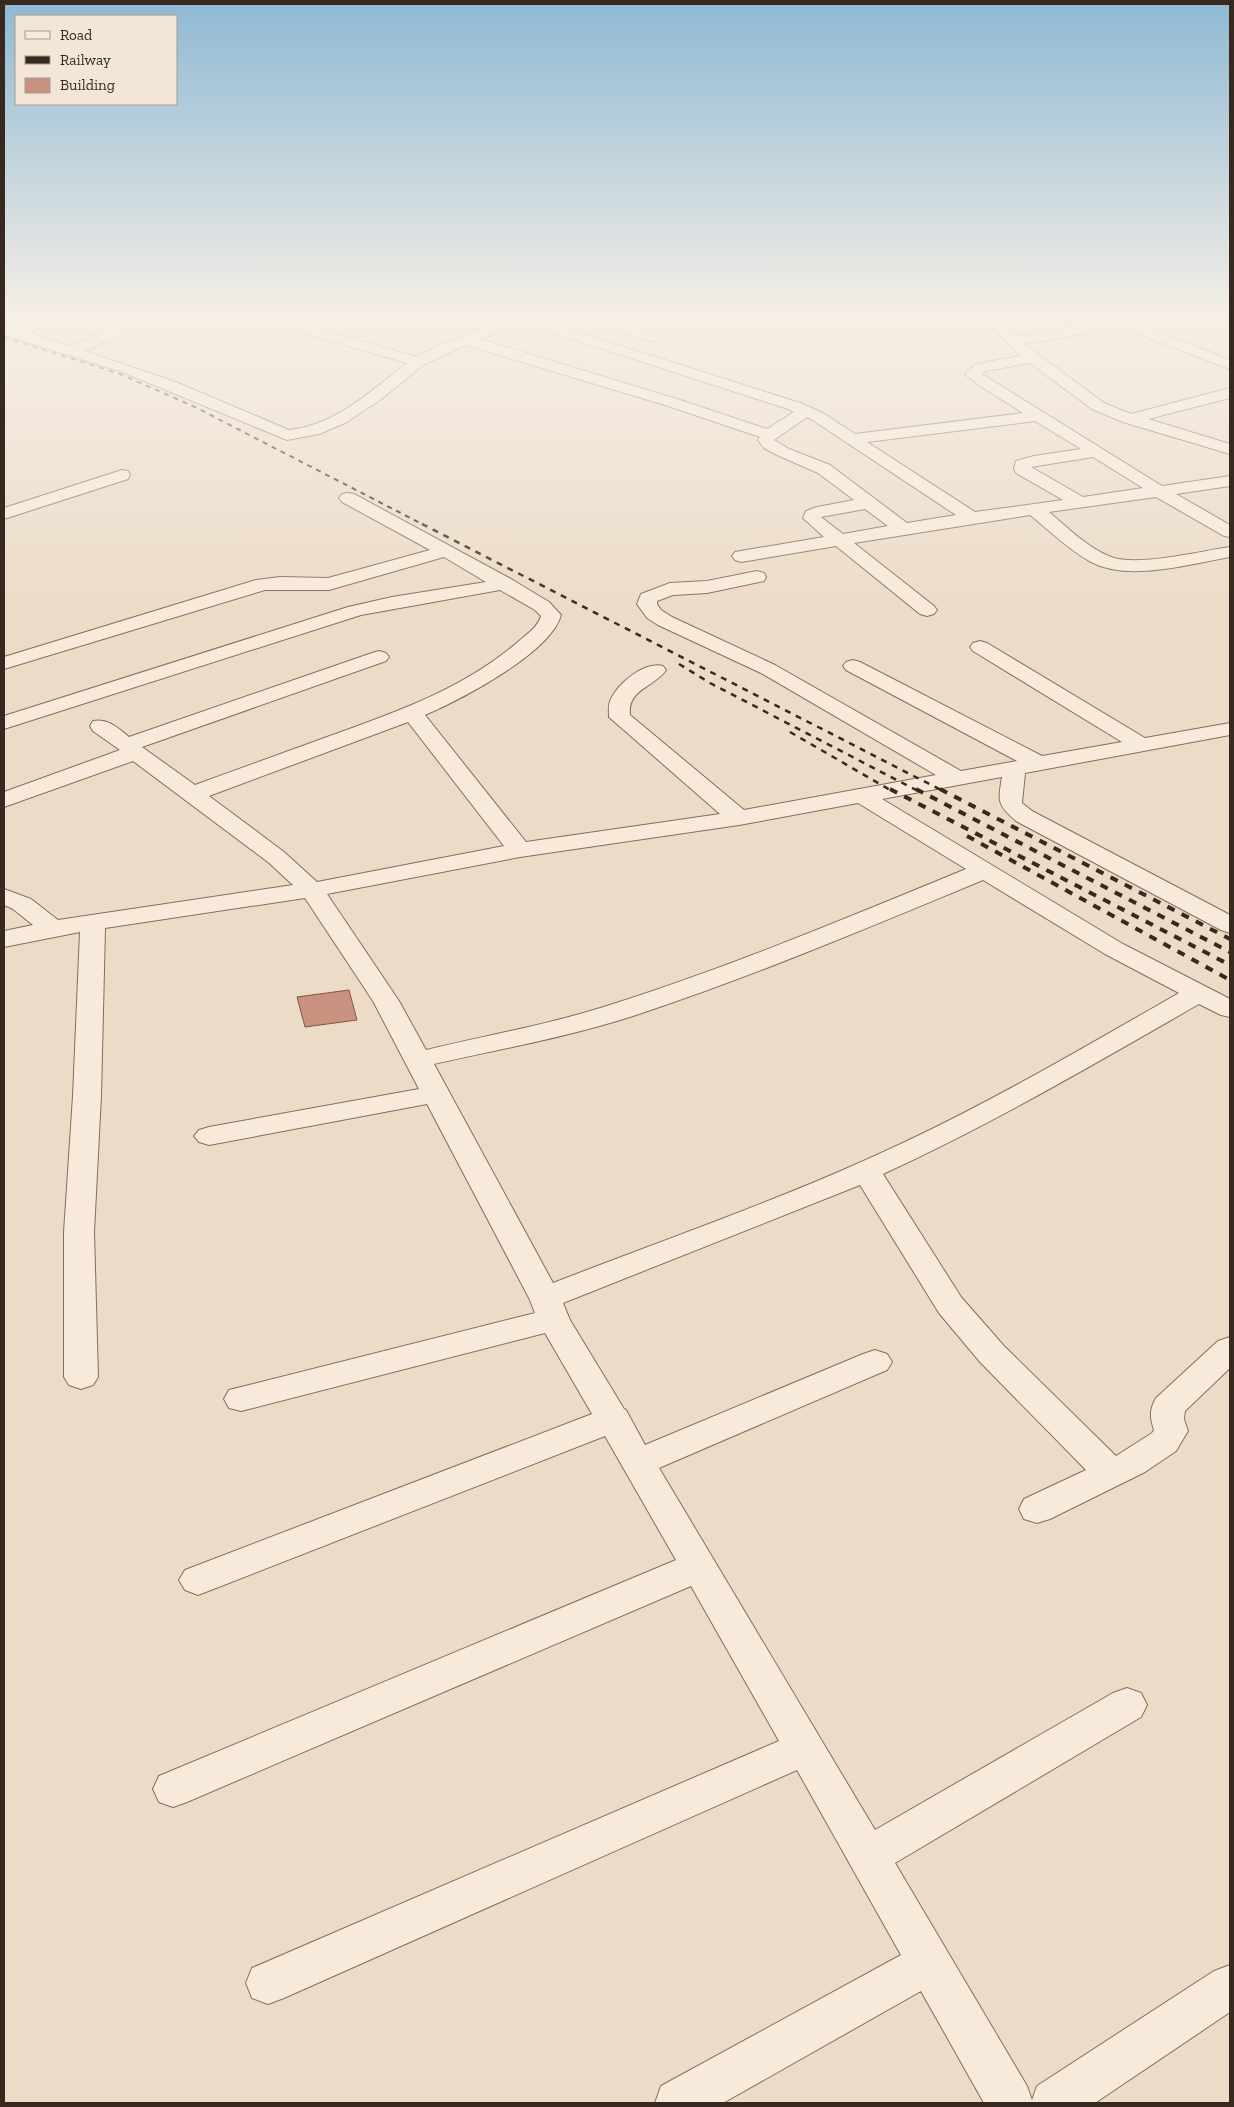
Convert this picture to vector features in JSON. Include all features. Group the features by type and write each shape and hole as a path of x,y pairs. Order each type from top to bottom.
{"street":[{"path":"239,414 286,435 306,432 348,414"},
{"path":"708,414 769,435"},
{"path":"801,414 769,435 766,440 770,445 824,469 903,529"},
{"path":"811,414 972,518"},
{"path":"1036,414 1159,491 1230,532"},
{"path":"1118,414 1230,449"},
{"path":"1129,419 1148,414"},
{"path":"851,439 1039,416"},
{"path":"1081,503 1022,468 1022,465 1034,461 1097,452"},
{"path":"4,514 122,476"},
{"path":"741,556 972,518 1230,481"},
{"path":"1204,485 1224,497"},
{"path":"192,794 412,713 454,695 518,654 549,624 551,615 542,606 348,498"},
{"path":"869,503 812,515 812,518 927,610"},
{"path":"1035,510 1090,553 1108,562 1125,566 1230,552"},
{"path":"4,663 263,584 278,582 315,585 329,584 446,551"},
{"path":"757,577 707,587 670,589 648,598 647,604 654,614 665,621 768,669 957,778"},
{"path":"4,723 380,604 459,593 504,584"},
{"path":"980,646 1140,744"},
{"path":"4,800 131,748 378,657"},
{"path":"853,666 1038,763"},
{"path":"656,670 628,689 620,700 617,709 620,717 739,818"},
{"path":"412,713 520,850"},
{"path":"101,726 276,858 312,890 386,1001 550,1309 698,1568 868,1856 1010,2103"},
{"path":"4,939 53,928 312,890 520,850 739,818 1230,729"},
{"path":"1204,733 1230,748"},
{"path":"1014,767 1010,796 1011,805 1024,816 1230,925"},
{"path":"860,795 1114,949 1230,1009"},
{"path":"417,1060 532,1034 621,1010 792,949 983,871"},
{"path":"4,896 22,904 53,928"},
{"path":"81,1377 78,1232 87,1096 93,923"},
{"path":"241,1399 550,1309 918,1147 1052,1076 1199,993"},
{"path":"210,1136 436,1094"},
{"path":"866,1171 950,1306 992,1354 1111,1473"},
{"path":"1037,1509 1133,1462 1164,1442 1171,1431 1167,1419 1168,1407 1230,1348"},
{"path":"638,1462 875,1362"},
{"path":"198,1580 614,1419"},
{"path":"173,1789 698,1568"},
{"path":"868,1856 1128,1705"},
{"path":"268,1982 805,1748"},
{"path":"678,2103 930,1963"},
{"path":"1054,2103 1230,1986"}],"building":[{"path":"349,990 357,1020 305,1027 297,997"}],"railway":[{"path":"209,414 424,525"},
{"path":"422,524 943,791"},
{"path":"679,664 710,683 918,791"},
{"path":"790,732 892,791"},
{"path":"890,789 1230,965"},
{"path":"916,789 1230,952"},
{"path":"940,789 1230,939"},
{"path":"967,836 1230,980"}]}
